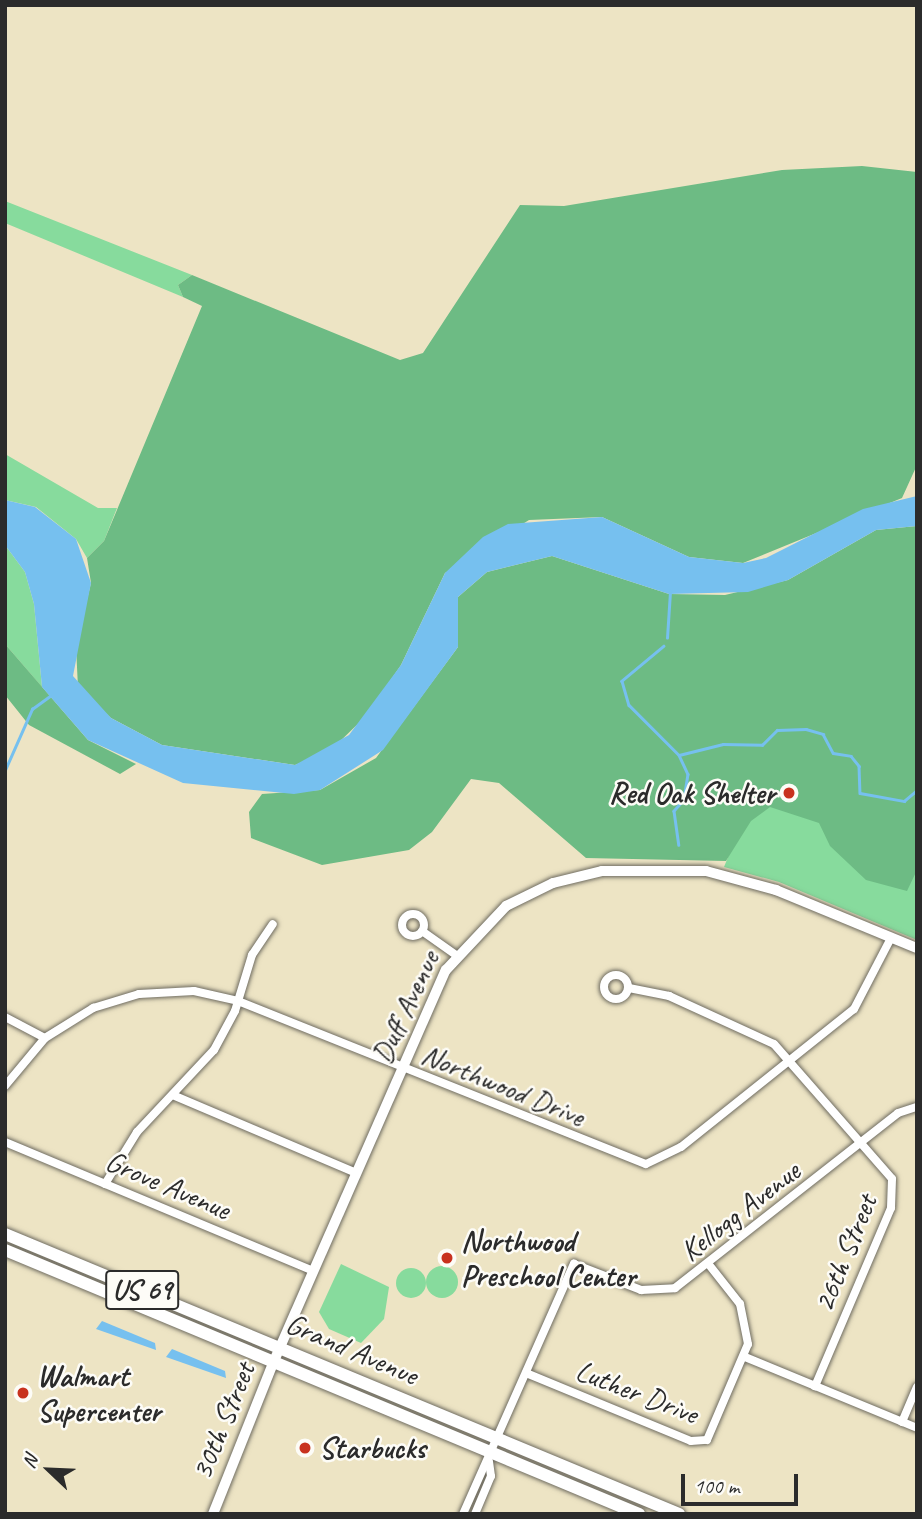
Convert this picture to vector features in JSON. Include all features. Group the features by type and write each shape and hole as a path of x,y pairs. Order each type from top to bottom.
{"main road":[{"name":"Duff Avenue","path":"279,1347 402,1069 456,955 478,928 521,896 578,876 633,868 741,878 917,948"},
{"name":"Grand Avenue","path":"5,1234 679,1514"},
{"name":"Grand Avenue","path":"5,1250 274,1361 490,1457 639,1514"},
{"name":"30th Street","path":"274,1361 279,1347"}],"street":[{"path":"105,1184 137,1132 175,1096 214,1050 238,1001 252,955 273,924"},
{"path":"422,930 456,955"},
{"name":"Northwood Drive","path":"5,1087 44,1038 93,1008 139,994 194,991 238,1001 402,1069 646,1164 675,1151 854,1009 891,938"},
{"name":"26th Street","path":"629,988 669,996 757,1033 790,1060 887,1171 895,1197 815,1386"},
{"path":"5,1017 44,1038"},
{"path":"175,1096 356,1173"},
{"name":"Kellogg Avenue","path":"526,1373 574,1264 653,1291 675,1288 710,1266 862,1143 917,1107"},
{"name":"Grove Avenue","path":"5,1142 313,1270"},
{"name":"Luther Drive","path":"526,1373 699,1443 713,1434 745,1357 746,1316 710,1266"},
{"path":"745,1357 917,1429"},
{"name":"30th Street","path":"212,1514 274,1361"},
{"path":"463,1514 526,1373"},
{"path":"902,1422 917,1387"},
{"path":"475,1514 491,1476 490,1457"}],"green space":[{"path":"862,166 917,172 917,465 902,498 743,563 689,557 602,517 529,520 445,573 401,665 366,716 331,750 295,765 162,745 111,718 78,688 76,646 91,583 87,558 104,541 202,306 183,297 178,285 192,275 400,360 423,353 520,205 564,206 782,170"},
{"path":"5,201 192,275 178,285 183,297 5,223"},
{"path":"5,454 98,508 117,508 104,541 87,558 76,539 36,507 5,500"},
{"path":"917,526 917,870 907,891 866,880 830,846 819,823 770,807 751,821 726,861 586,858 499,783 471,779 432,832 409,850 322,865 251,838 249,812 262,794 320,790 376,758 458,647 458,597 487,572 552,556 669,594 725,595 788,580 876,530"},
{"path":"5,545 25,572 34,604 42,687 5,644"},
{"path":"917,626 917,940 779,882 724,867 758,783"},
{"path":"5,644 88,740 136,764 120,774 29,725 5,695"},
{"path":"341,1264 389,1287 384,1319 361,1343 329,1329 319,1312"},
{"path":"442,1266 453,1271 458,1282 453,1293 442,1298 431,1293 426,1282 431,1271"},
{"path":"411,1268 422,1272 426,1283 422,1294 411,1298 400,1294 396,1283 400,1272"}],"water":[{"path":"917,496 917,526 876,530 788,580 748,592 669,594 552,556 487,572 458,597 458,647 383,750 320,790 294,794 183,783 88,740 42,687 34,604 25,572 5,545 5,500 35,507 76,539 91,583 73,676 111,718 162,745 295,765 349,735 401,665 445,573 483,537 508,524 602,517 689,557 743,563 766,558 863,509"},
{"path":"102,1321 155,1343 156,1350 96,1329"},
{"path":"172,1349 225,1371 226,1378 166,1357"}],"waterway":[{"path":"667,638 670,591"},
{"path":"664,646 622,681 629,705 679,755 723,744 762,745 777,730 806,729 823,734 833,753 851,756 859,766 860,793 904,801 917,790"},
{"path":"5,770 32,709 50,696"},
{"path":"679,755 688,774 684,800 674,811 679,845"}],"place":[{"name":"Red Oak Shelter","path":"789,793"},
{"name":"Northwood Preschool Center","path":"447,1258"},
{"name":"Walmart Supercenter","path":"23,1393"},
{"name":"Starbucks","path":"305,1448"}]}
